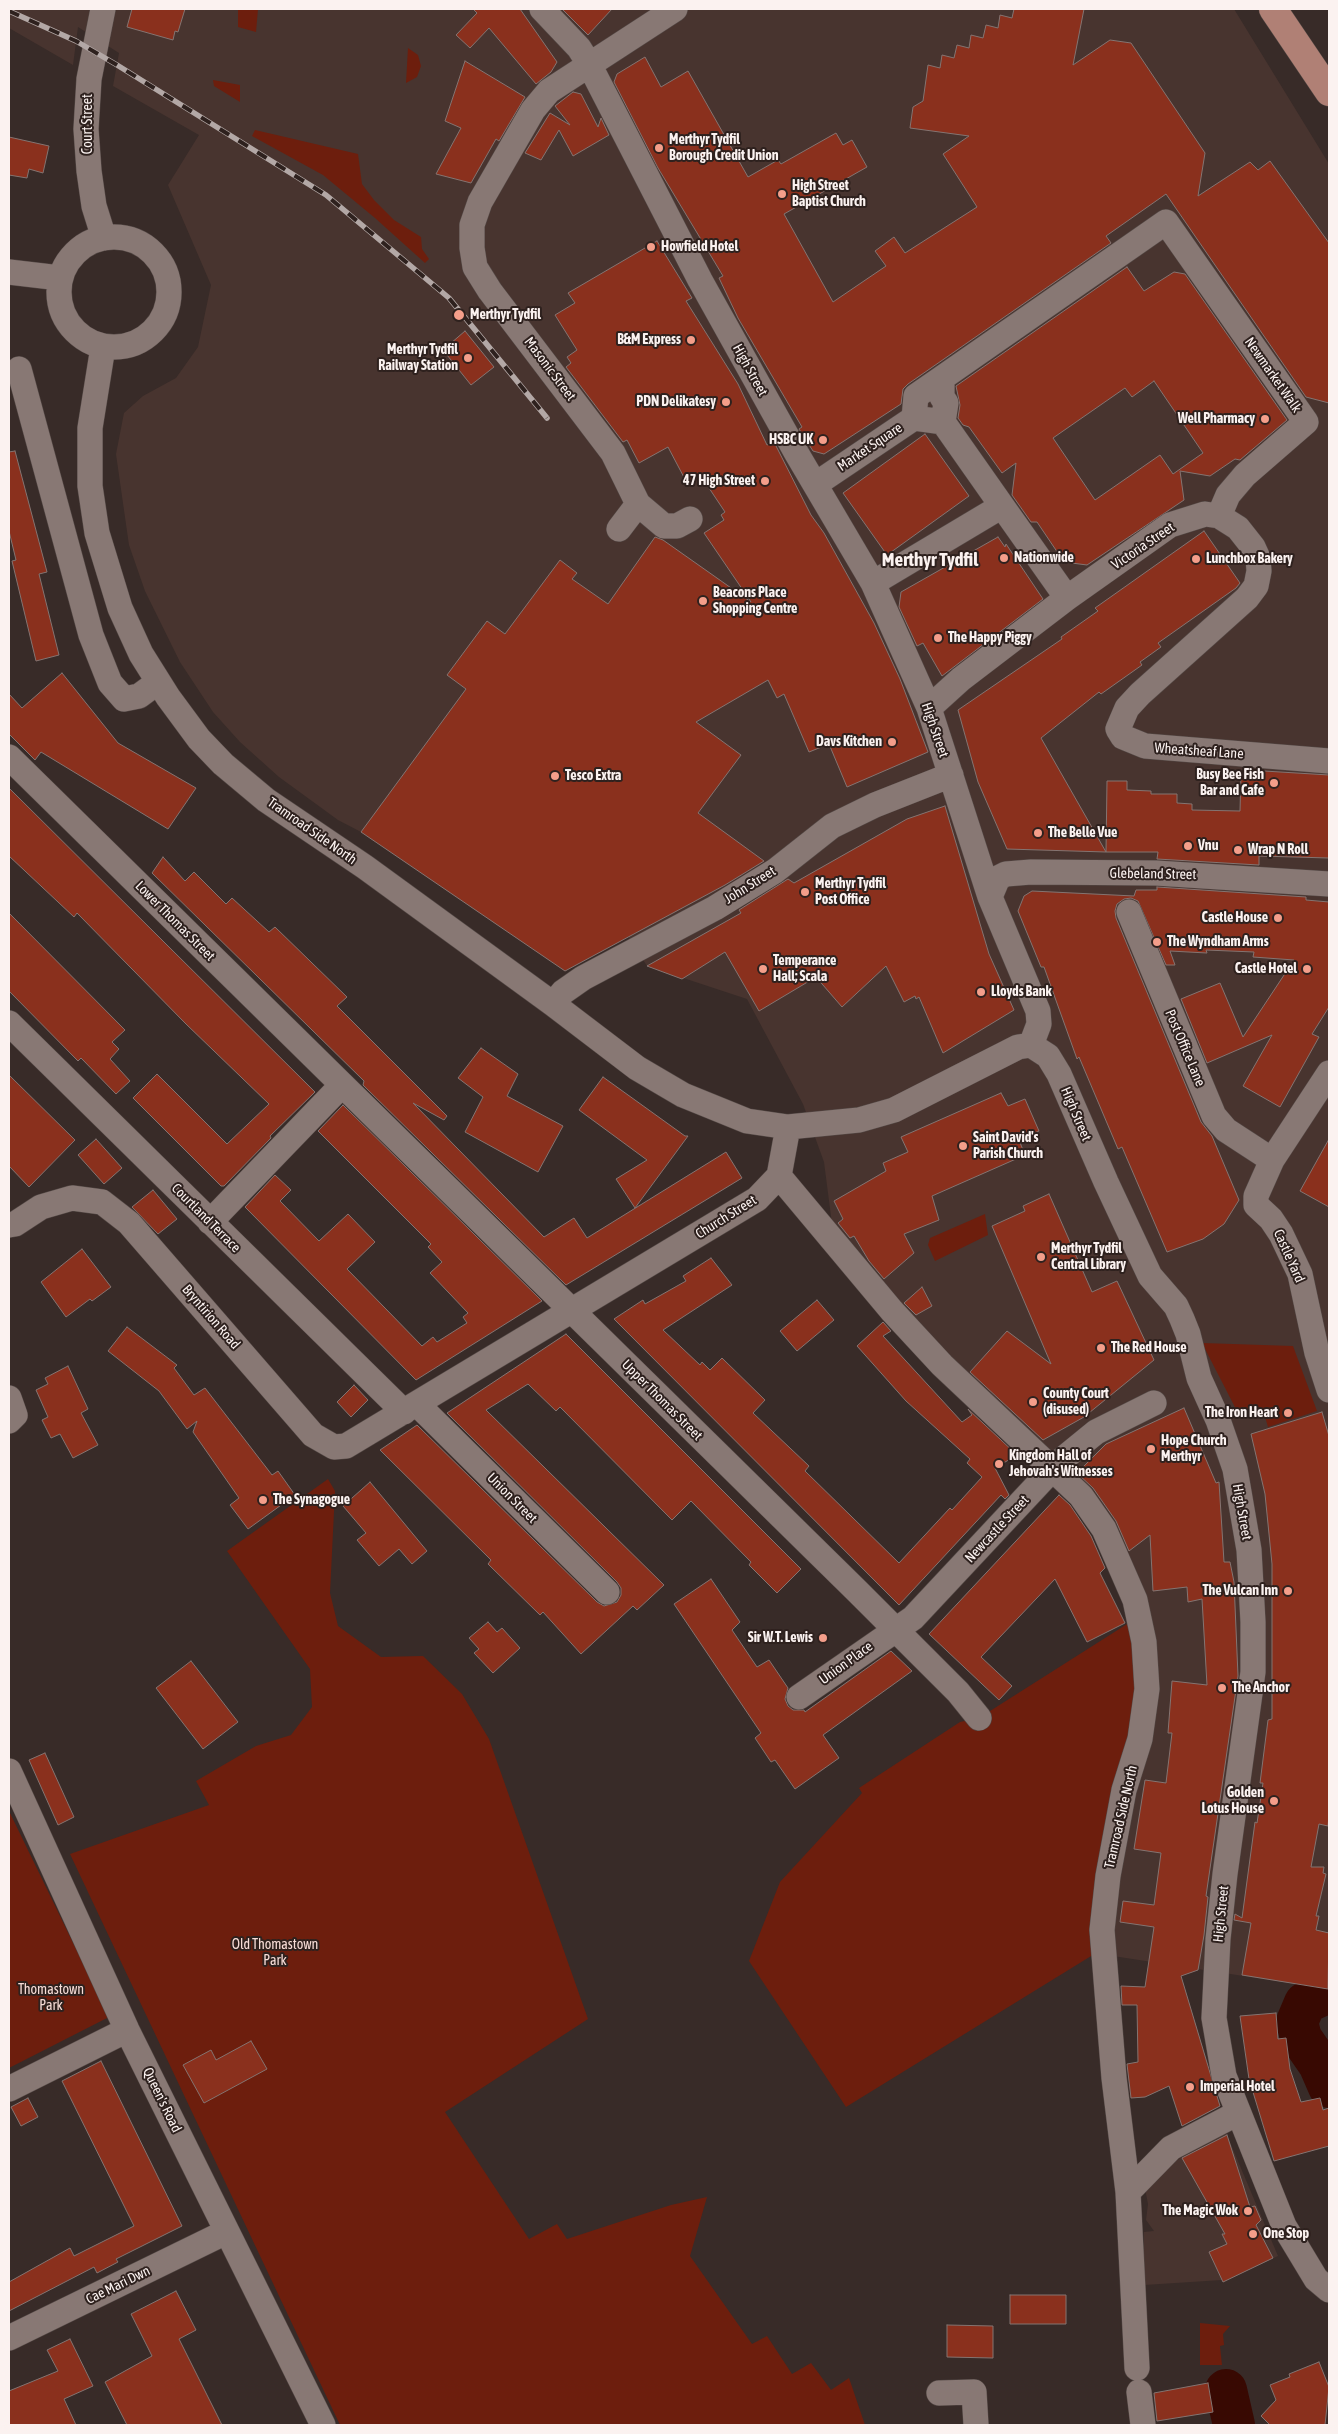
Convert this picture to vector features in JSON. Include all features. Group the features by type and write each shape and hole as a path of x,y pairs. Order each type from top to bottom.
{"main road":[{"path":"1273,9 1329,92"}],"street":[{"name":"Court Street","path":"103,9 89,78 86,129 94,206 104,238"},
{"name":"High Street","path":"542,9 579,48 589,64 700,280 874,583 929,708 990,897 1038,1012 1039,1024 1031,1045 1048,1056 1059,1074 1106,1182 1150,1276 1176,1306 1188,1334 1199,1378 1218,1420 1235,1469 1249,1550 1253,1622 1253,1672 1225,1874 1218,1939 1214,2018 1224,2076 1284,2226 1316,2279 1329,2290"},
{"name":"Masonic Street","path":"675,9 549,91 533,110 480,202 472,225 472,248 475,267 485,283 613,453 638,504 664,526 677,526 690,519"},
{"name":"Newmarket Walk","path":"942,399 1166,222 1306,422 1245,475 1228,495 1219,516"},
{"path":"104,238 121,238 138,243 152,253 163,267 168,284 168,301 163,318 152,332 138,342 121,347 103,347 86,340 72,329 62,314 58,296 60,278 69,259 84,245 104,238"},
{"path":"9,272 60,278"},
{"name":"Tramroad Side North","path":"103,347 90,428 90,486 97,533 120,608 141,654 158,682 199,739 223,764 266,800 365,867 553,1004 637,1068 683,1095 747,1121 788,1128"},
{"path":"19,369 91,635 110,683 124,699 139,696 158,682"},
{"path":"914,418 916,396 942,399 1002,506 1067,598"},
{"name":"Market Square","path":"816,484 942,399"},
{"path":"619,529 638,504"},
{"path":"874,583 1002,506"},
{"name":"Victoria Street","path":"929,708 961,678 1067,598 1170,525 1205,514 1219,516"},
{"name":"Wheatsheaf Lane","path":"1219,516 1238,528 1258,558 1259,571 1256,586 1247,598 1140,694 1127,708 1118,729 1123,736 1134,743 1151,747 1329,761"},
{"name":"Lower Thomas Street","path":"9,756 342,1085"},
{"name":"John Street","path":"553,1004 563,992 583,978 715,908 774,871 832,826 875,805 951,775"},
{"name":"Glebeland Street","path":"990,897 998,878 1006,874 1031,872 1156,873 1329,884"},
{"name":"Post Office Lane","path":"1129,912 1214,1116 1226,1130 1272,1160"},
{"name":"Courtland Terrace","path":"9,1023 210,1222 410,1408"},
{"path":"779,1176 788,1128 859,1120 894,1110 1018,1047 1031,1045"},
{"path":"1272,1160 1329,1073"},
{"path":"210,1222 342,1085"},
{"name":"Upper Thomas Street","path":"342,1085 958,1692 979,1718"},
{"name":"Castle Yard","path":"1272,1160 1259,1186 1256,1204 1272,1220 1281,1234 1300,1274 1317,1353 1329,1390"},
{"name":"Tramroad Side North","path":"779,1176 892,1311 929,1351 1080,1496 1104,1528 1135,1600 1144,1642 1147,1689 1140,1739 1124,1790 1108,1876 1102,1930 1114,2078 1128,2192 1137,2368"},
{"name":"Church Street","path":"410,1408 757,1199 779,1176"},
{"name":"Bryntirion Road","path":"9,1225 14,1224 41,1207 72,1198 102,1202 129,1223 312,1435 334,1447 346,1446 410,1408"},
{"path":"9,1398 15,1415 9,1421"},
{"name":"Newcastle Street","path":"894,1630 913,1618 1052,1468 1096,1432 1154,1403"},
{"name":"Union Street","path":"410,1408 607,1592"},
{"name":"Union Place","path":"799,1697 894,1630"},
{"name":"Queen's Road","path":"9,1771 127,2030 323,2425"},
{"path":"9,2089 127,2030"},
{"path":"1128,2192 1171,2148 1238,2113"},
{"name":"Cae Mari Dwn","path":"9,2338 226,2232"},
{"path":"939,2393 974,2392 976,2425"},
{"path":"1139,2392 1143,2425"}],"shaded area":[{"path":"9,9 1234,9 1329,164 1328,1989 1113,1956 1114,1876 1157,1706 1157,1650 1148,1601 1128,1552 1102,1505 934,1344 832,1224 824,1162 803,1104 747,999 647,966 628,936 565,971 361,832 338,820 279,777 240,742 213,712 180,662 145,591 129,545 116,454 124,413 143,396 176,378 198,347 211,285 168,185 199,135 113,86 119,53 78,27 73,65 9,28"},
{"path":"1224,2128 1278,2256 1223,2282 1222,2280 1144,2285 1144,2232 1154,2231 1146,2220 1148,2204 1144,2183"}],"green space":[{"path":"238,9 258,9 256,32 238,27"},
{"path":"408,48 418,55 421,66 417,77 406,83"},
{"path":"213,80 240,85 240,102 214,86"},
{"path":"255,130 358,154 362,184 374,200 394,220 421,237 422,249 429,259 425,263 323,175 252,136"},
{"path":"985,1214 988,1235 935,1261 928,1245 930,1238"},
{"path":"1202,1343 1293,1346 1317,1411 1268,1427 1263,1410 1240,1417"},
{"name":"Old Thomastown Park","path":"328,1479 335,1491 330,1593 338,1626 381,1657 423,1656 462,1694 489,1739 588,2019 445,2112 529,2239 557,2224 567,2239 671,2205 707,2197 690,2256 752,2344 767,2336 792,2374 811,2363 831,2390 849,2378 865,2425 340,2425 70,1854 209,1805 196,1781 256,1746 291,1735 312,1707 310,1669 227,1551"},
{"path":"1135,1619 1142,1691 1096,1953 846,2107 749,1961 780,1882 862,1793 859,1788 960,1722 979,1718"},
{"name":"Thomastown Park","path":"9,1811 109,2017 9,2068"},
{"path":"1200,2323 1230,2326 1223,2334 1224,2345 1220,2346 1222,2365 1200,2365"}],"building":[{"path":"132,9 185,9 178,32 175,31 173,40 127,27"},
{"path":"473,9 520,9 557,62 551,72 536,84 489,28 470,48 456,35 477,13"},
{"path":"562,9 612,9 588,35"},
{"path":"1014,9 1084,9 1073,65 1110,40 1131,43 1205,153 1198,196 1250,162 1258,170 1270,161 1329,243 1329,403 1306,397 1166,194 1106,236 1111,243 908,384 903,389 901,404 824,454 813,451 799,429 802,427 738,318 719,278 723,276 658,168 614,82 617,74 645,57 661,87 688,71 748,177 778,160 781,164 836,133 843,145 852,140 867,167 784,214 833,302 886,266 875,251 894,237 905,253 977,207 943,154 969,136 910,128 913,107 923,101 928,65 940,68 942,55 954,58 957,45 969,48 971,35 983,38 986,25 998,28 1000,15 1012,18"},
{"path":"465,61 525,97 499,141 496,139 471,183 436,174 461,128 445,121"},
{"path":"573,92 581,94 598,127 601,118 609,135 573,156 559,130 541,160 525,153 550,113 570,125 555,106"},
{"path":"9,137 49,146 43,173 29,169 27,178 9,175"},
{"path":"657,241 692,298 686,301 738,384 767,445 774,442 811,515 824,533 874,623 900,679 928,752 847,787 829,744 809,752 784,694 777,698 768,680 696,722 741,755 698,813 764,861 725,885 565,971 361,832 466,689 447,675 487,621 505,634 560,560 577,573 572,579 608,604 655,537 663,540 751,602 704,533 724,520 721,515 725,512 701,476 687,483 668,447 639,463 627,440 623,442 566,367 571,363 567,357 577,350 555,315 575,303 568,293"},
{"path":"1127,267 1144,291 1174,272 1185,274 1287,420 1240,460 1235,459 1210,476 1180,471 1184,500 1087,565 1064,562 1037,522 1031,522 1012,495 1016,463 1002,473 969,427 963,425 958,418 960,405 956,386","holes":["1154,381 1203,453 1173,474 1160,455 1095,500 1053,438 1125,388 1132,397"]},
{"name":"Merthyr Tydfil Railway Station","path":"465,331 494,367 471,385 443,350"},
{"path":"925,434 969,496 887,555 843,493"},
{"path":"15,451 47,572 39,574 59,655 36,661 12,561 16,560 9,531 9,452"},
{"path":"1204,531 1240,583 1236,588 1158,643 1161,647 1140,662 1142,665 1101,694 1099,692 1041,738 1106,852 1007,849 978,782 958,710 1062,639 1061,637 1098,611 1095,608"},
{"path":"998,537 1005,547 1006,544 1043,599 942,676 923,643 917,646 899,607 901,592"},
{"path":"62,673 118,743 196,788 168,829 41,752 35,760 9,734 9,694 22,708"},
{"path":"1264,771 1329,775 1329,858 1259,856 1259,865 1157,859 1158,852 1106,852 1107,781 1127,781 1127,790 1151,791 1151,794 1177,794 1177,803 1192,804 1192,810 1240,811 1241,774 1264,775"},
{"path":"9,788 315,1092 270,1136 271,1138 224,1186 221,1186 133,1098 157,1074 227,1144 269,1104 186,1024 77,913 74,917 9,856"},
{"path":"945,806 989,954 1014,1010 943,1053 919,997 916,999 915,996 904,1002 886,966 842,1007 816,977 759,1011 725,952 682,979 647,966 741,913 739,910 788,879 794,883 907,819"},
{"path":"163,857 185,881 194,872 226,904 232,898 269,932 275,927 347,997 337,1006 447,1116 444,1120 413,1103 544,1237 574,1218 587,1238 726,1152 742,1178 566,1285 363,1085 364,1081 152,873"},
{"path":"1157,887 1306,897 1306,900 1329,902 1329,1007 1312,1034 1319,1037 1280,1107 1243,1086 1272,1035 1207,1063 1181,999 1220,983 1243,1037 1294,960 1253,957 1254,952 1206,950 1207,953 1170,951 1175,965 1166,965 1138,901 1131,898 1124,899 1117,904 1116,918 1201,1122 1212,1136 1239,1200 1224,1224 1203,1239 1167,1252 1122,1147 1118,1149 1079,1057 1077,1059 1044,967 1041,967 1018,911 1024,896 1032,891 1134,896 1136,890 1157,890"},
{"path":"9,913 125,1030 112,1042 119,1049 110,1059 130,1081 116,1094 81,1058 78,1061 9,991"},
{"path":"481,1048 518,1074 507,1096 563,1126 538,1172 465,1132 483,1097 458,1078"},
{"path":"9,1075 75,1140 29,1187 9,1166"},
{"path":"603,1077 685,1136 688,1136 635,1208 616,1179 647,1160 579,1110"},
{"name":"Saint David's Parish Church","path":"1001,1093 1008,1106 1025,1099 1039,1131 1019,1140 1025,1155 932,1196 939,1220 904,1234 914,1253 884,1279 869,1261 854,1236 850,1238 838,1223 843,1219 834,1201 886,1171 883,1163 908,1152 901,1137"},
{"path":"343,1105 542,1301 416,1380 245,1207 275,1175 291,1190 280,1201 319,1241 348,1214 375,1242 347,1269 422,1346 433,1337 437,1342 467,1323 463,1317 468,1313 430,1273 442,1262 428,1247 431,1244 318,1131"},
{"path":"96,1139 122,1168 104,1184 78,1155"},
{"path":"1329,1139 1329,1207 1300,1191"},
{"path":"153,1190 177,1219 158,1234 132,1207"},
{"path":"1049,1194 1092,1292 1117,1281 1154,1360 1084,1417 1043,1440 970,1372 1007,1331 1051,1364 992,1226 1025,1211 1023,1206"},
{"path":"82,1249 111,1287 92,1301 90,1299 66,1317 41,1282"},
{"path":"711,1258 732,1285 663,1330 700,1365 702,1362 710,1370 722,1358 765,1400 753,1413 809,1466 805,1471 899,1563 982,1477 967,1463 970,1459 906,1401 857,1346 883,1322 891,1331 883,1336 962,1422 972,1415 968,1409 1017,1455 995,1468 1009,1495 1005,1499 1001,1495 899,1605 614,1319 643,1300 645,1304 686,1281 683,1276"},
{"path":"922,1287 932,1306 916,1315 904,1303"},
{"path":"817,1300 834,1320 797,1351 780,1331"},
{"path":"127,1327 177,1365 174,1368 194,1395 205,1388 272,1475 278,1471 295,1495 248,1529 230,1505 239,1498 193,1432 197,1421 187,1429 159,1391 108,1351"},
{"path":"566,1334 801,1569 777,1593 749,1565 751,1562 691,1501 672,1520 560,1407 556,1411 528,1384 486,1410 664,1585 637,1610 633,1606 581,1654 543,1612 540,1615 488,1564 491,1560 380,1450 417,1425 597,1602 604,1606 617,1602 621,1595 621,1588 617,1582 447,1413"},
{"path":"68,1366 88,1409 81,1413 98,1445 73,1458 60,1434 51,1438 42,1420 48,1417 36,1390 48,1384 45,1378"},
{"path":"354,1385 368,1400 351,1417 337,1402"},
{"path":"1184,1408 1216,1483 1219,1482 1224,1562 1230,1562 1234,1582 1238,1676 1206,1896 1208,1897 1204,1935 1198,1970 1181,1976 1220,2106 1182,2126 1169,2086 1145,2097 1131,2098 1127,2064 1138,2062 1137,2005 1122,2005 1121,1986 1145,1987 1154,1927 1120,1922 1123,1901 1154,1905 1161,1853 1134,1849 1145,1780 1166,1783 1172,1733 1168,1733 1172,1681 1207,1685 1202,1599 1188,1602 1187,1587 1153,1591 1150,1535 1129,1551 1116,1521 1093,1488 1077,1473 1106,1444"},
{"path":"1322,1412 1329,1436 1329,1816 1328,1826 1319,1824 1311,1867 1324,1867 1323,1873 1326,1874 1316,1916 1319,1916 1316,1930 1329,1933 1328,1989 1242,1975 1251,1923 1234,1920 1235,1914 1242,1918 1255,1822 1257,1823 1263,1783 1260,1783 1268,1720 1272,1719 1272,1564 1265,1494 1251,1434"},
{"path":"370,1482 427,1551 412,1564 399,1549 379,1566 357,1540 366,1533 343,1506"},
{"path":"1059,1495 1070,1505 1091,1536 1105,1568 1100,1573 1125,1623 1087,1642 1055,1579 981,1657 1012,1686 999,1700 929,1634"},
{"path":"711,1579 740,1622 732,1630 757,1667 769,1660 788,1688 785,1699 788,1706 793,1710 804,1710 805,1712 891,1651 912,1671 823,1735 839,1758 795,1789 775,1760 771,1762 755,1738 761,1733 674,1604"},
{"path":"488,1622 497,1632 502,1628 520,1648 493,1673 474,1653 479,1649 469,1638"},
{"path":"191,1661 238,1722 203,1749 156,1688"},
{"path":"45,1753 74,1817 58,1825 29,1760"},
{"path":"1276,2013 1278,2039 1286,2038 1290,2069 1301,2102 1320,2098 1323,2110 1329,2108 1329,2146 1274,2161 1249,2079 1240,2016"},
{"path":"251,2041 267,2069 204,2103 183,2065 211,2050 216,2060"},
{"path":"101,2061 182,2226 116,2259 118,2262 97,2273 94,2267 9,2311 9,2282 70,2248 74,2256 134,2226 62,2081"},
{"path":"28,2098 38,2117 21,2126 11,2107"},
{"path":"1227,2135 1250,2207 1255,2206 1261,2220 1256,2225 1273,2258 1223,2282 1209,2252 1227,2244 1222,2234 1225,2234 1182,2158"},
{"path":"176,2291 196,2330 179,2339 222,2425 127,2425 105,2382 152,2356 131,2314"},
{"path":"1010,2295 1066,2295 1066,2324 1010,2324"},
{"path":"947,2325 993,2326 993,2358 947,2357"},
{"path":"70,2339 93,2386 64,2399 76,2425 9,2425 9,2391 58,2371 47,2350"},
{"path":"1319,2362 1329,2387 1325,2425 1270,2425 1261,2416 1276,2400 1270,2385 1290,2377 1289,2374"},
{"path":"1208,2383 1213,2412 1157,2421 1154,2393"}],"waterway":[{"path":"1329,1992 1305,2003 1297,2022 1301,2038 1319,2064 1329,2087"},
{"path":"1226,2390 1234,2425"}],"railway":[{"path":"9,11 76,41 326,195 449,298 547,418"}],"place":[{"name":"Merthyr Tydfil Borough Credit Union","path":"659,148"},
{"name":"High Street Baptist Church","path":"782,194"},
{"name":"Howfield Hotel","path":"651,247"},
{"name":"Merthyr Tydfil","path":"459,315"},
{"name":"B&M Express","path":"691,340"},
{"name":"Merthyr Tydfil Railway Station","path":"468,358"},
{"name":"PDN Delikatesy","path":"726,402"},
{"name":"Well Pharmacy","path":"1265,419"},
{"name":"HSBC UK","path":"823,440"},
{"name":"47 High Street","path":"765,481"},
{"name":"Nationwide","path":"1004,558"},
{"name":"Lunchbox Bakery","path":"1196,559"},
{"name":"Beacons Place Shopping Centre","path":"703,601"},
{"name":"The Happy Piggy","path":"938,638"},
{"name":"Davs Kitchen","path":"892,742"},
{"name":"Tesco Extra","path":"555,776"},
{"name":"Busy Bee Fish Bar and Cafe","path":"1274,783"},
{"name":"The Belle Vue","path":"1038,833"},
{"name":"Vnu","path":"1188,846"},
{"name":"Wrap N Roll","path":"1238,850"},
{"name":"Merthyr Tydfil Post Office","path":"805,892"},
{"name":"Castle House","path":"1278,918"},
{"name":"The Wyndham Arms","path":"1157,942"},
{"name":"Temperance Hall; Scala","path":"763,969"},
{"name":"Castle Hotel","path":"1307,969"},
{"name":"Lloyds Bank","path":"981,992"},
{"name":"Saint David's Parish Church","path":"963,1146"},
{"name":"Merthyr Tydfil Central Library","path":"1041,1257"},
{"name":"The Red House","path":"1101,1348"},
{"name":"County Court (disused)","path":"1033,1402"},
{"name":"The Iron Heart","path":"1288,1413"},
{"name":"Hope Church Merthyr","path":"1151,1449"},
{"name":"Kingdom Hall of Jehovah's Witnesses","path":"999,1464"},
{"name":"The Synagogue","path":"263,1500"},
{"name":"The Vulcan Inn","path":"1288,1591"},
{"name":"Sir W.T. Lewis","path":"823,1638"},
{"name":"The Anchor","path":"1222,1688"},
{"name":"Golden Lotus House","path":"1274,1801"},
{"name":"Imperial Hotel","path":"1190,2087"},
{"name":"The Magic Wok","path":"1248,2211"},
{"name":"One Stop","path":"1253,2234"}],"district":[{"name":"Merthyr Tydfil","path":"930,560"}]}
